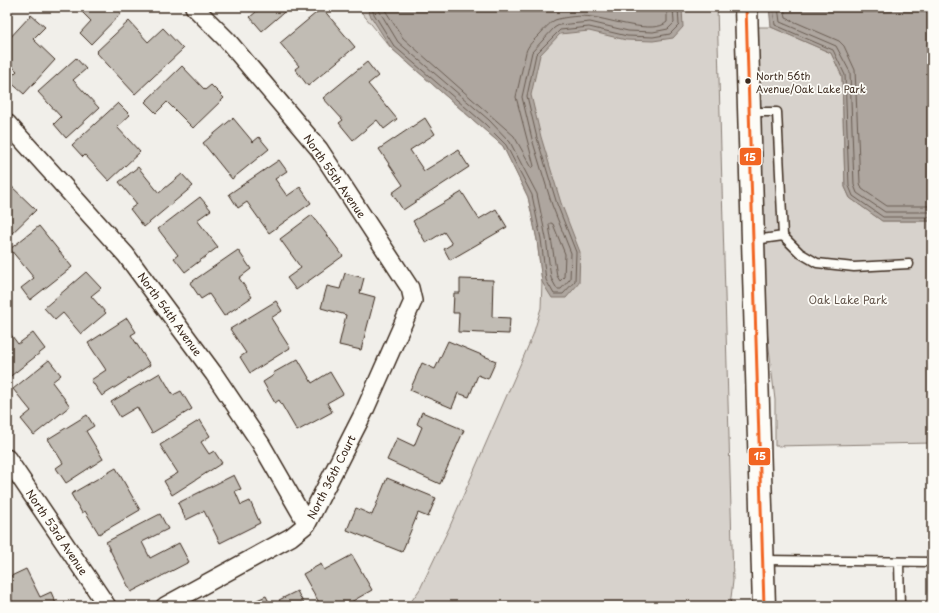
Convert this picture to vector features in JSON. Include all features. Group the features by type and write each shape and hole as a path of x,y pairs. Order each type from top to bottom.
{"street":[{"name":"North 55th Avenue","path":"194,7 227,40 318,149 410,288 413,301"},
{"path":"746,7 764,606"},
{"name":"North 54th Avenue","path":"7,123 126,255 214,374 261,444 307,524"},
{"name":"North 36th Court","path":"165,606 291,537 307,524 364,412 413,301"},
{"name":"North 53rd Avenue","path":"7,458 107,606"}],"lane":[{"path":"750,112 777,112 783,236 800,253 817,263 854,267 909,264"},
{"path":"754,240 783,236"},
{"path":"763,560 932,562"},
{"path":"899,562 900,606"}],"green space":[{"path":"357,7 717,7 733,581 730,606 408,606 420,589 450,526 533,335 541,308 542,282 537,240 528,197 503,146 391,48"},
{"name":"Oak Lake Park","path":"753,27 771,27 831,53 842,76 845,187 850,198 882,221 932,221 932,443 775,446 775,400 762,287"}],"water":[{"path":"367,7 682,7 683,27 673,38 653,41 626,40 589,31 560,34 540,55 531,95 541,137 561,203 580,252 579,283 566,298 552,298 542,282 537,240 528,197 503,146 391,48 370,15"},
{"path":"769,7 932,7 932,221 882,221 850,198 845,187 842,76 831,53 771,27"}],"building":[{"path":"77,7 127,7 91,44 80,33 91,21"},
{"path":"262,7 290,7 262,31 250,17"},
{"path":"322,8 355,47 308,86 295,69 299,66 280,43"},
{"path":"31,15 45,27 33,39 55,60 24,94 8,80 17,71 7,62 7,41"},
{"path":"129,21 148,42 163,28 183,49 135,94 96,52"},
{"path":"76,58 86,69 73,80 99,108 66,138 54,124 61,117 38,92"},
{"path":"367,62 378,76 368,84 397,119 384,129 377,120 353,140 339,123 343,120 323,98"},
{"path":"182,66 205,90 211,85 224,98 193,128 167,102 156,113 145,102"},
{"path":"118,103 130,115 117,127 140,152 109,181 85,155 83,157 72,145"},
{"path":"233,118 253,142 259,137 269,149 232,179 203,143"},
{"path":"425,118 435,134 410,150 424,171 458,150 469,167 403,210 392,193 403,185 379,149"},
{"path":"279,160 287,171 275,179 287,196 300,187 311,203 269,233 247,202 238,208 229,194"},
{"path":"138,167 159,193 182,174 193,186 144,227 130,209 137,204 119,182"},
{"path":"7,182 36,210 7,238"},
{"path":"462,192 479,219 496,209 507,227 450,260 444,249 452,244 444,232 426,243 413,221"},
{"path":"200,197 211,210 197,220 218,247 185,272 174,258 178,255 158,229"},
{"path":"312,215 343,256 296,290 287,278 301,268 280,239"},
{"path":"39,226 72,267 30,300 21,288 34,278 10,249"},
{"path":"238,250 251,269 239,278 252,297 224,316 209,294 201,299 190,283"},
{"path":"86,272 101,288 91,296 106,313 81,334 63,313 55,320 44,308"},
{"path":"345,273 364,278 360,293 375,297 361,350 339,345 346,315 321,308 327,286 340,289"},
{"path":"460,279 493,280 492,317 510,318 509,334 458,332 459,313 453,313 454,293 460,293"},
{"path":"276,301 282,311 271,318 290,348 250,373 240,357 246,353 230,329"},
{"path":"127,318 136,332 131,335 150,365 102,396 91,380 106,370 88,343"},
{"path":"9,332 18,344 33,333 45,349 7,379 7,334"},
{"path":"448,341 496,361 488,379 478,375 469,397 458,393 452,408 410,390 422,363 435,369"},
{"path":"298,359 312,383 330,372 343,394 327,403 332,412 297,431 279,400 275,403 263,382 274,375 273,373"},
{"path":"49,360 61,375 52,382 70,406 34,435 21,419 31,411 13,389"},
{"path":"160,373 173,395 181,391 192,409 152,433 137,407 120,417 111,402"},
{"path":"422,412 464,430 440,484 387,460 397,438 414,446 422,427 417,424"},
{"path":"87,415 94,426 86,431 103,459 66,483 56,468 63,463 48,439"},
{"path":"200,420 210,436 201,442 209,454 214,451 222,463 172,495 164,481 178,473 160,445"},
{"path":"116,468 140,510 99,534 85,511 82,513 71,494"},
{"path":"234,475 241,489 235,491 241,505 250,501 260,523 220,543 204,511 186,520 178,503"},
{"path":"387,478 436,498 428,517 418,513 402,552 347,530 356,508 372,515"},
{"path":"160,514 168,529 142,542 150,558 179,543 189,562 131,592 106,542"},
{"path":"352,555 372,590 344,606 321,606 303,574 321,564 324,570"},
{"path":"26,569 40,597 51,592 57,606 7,606 7,578"},
{"path":"297,591 305,606 282,606 279,600"},
{"path":"266,596 271,606 260,606 257,600"}],"transit line":[{"name":"15","path":"746,7 764,606"}],"place":[{"name":"North 56th Avenue/Oak Lake Park","path":"748,81"}]}
